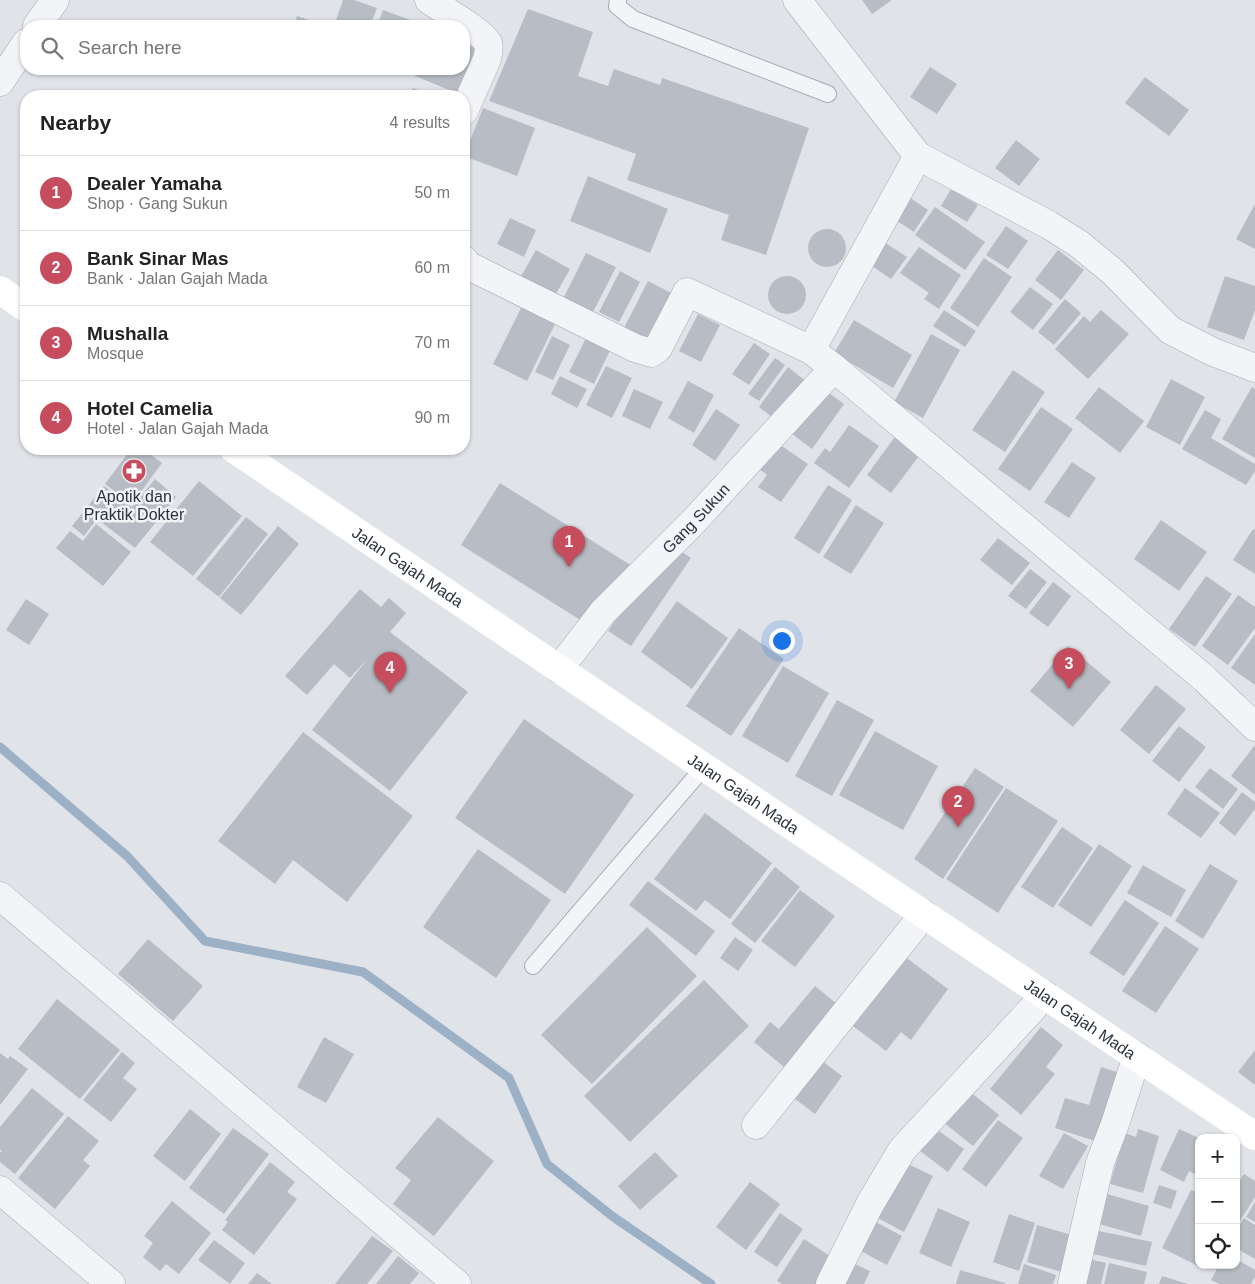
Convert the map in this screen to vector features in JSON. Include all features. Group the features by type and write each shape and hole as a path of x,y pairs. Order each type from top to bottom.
{"main road":[{"path":"0,290 20,304"},
{"name":"Jalan Gajah Mada","path":"243,455 1255,1136"}],"street":[{"path":"42,20 55,0"},
{"path":"429,0 458,20"},
{"path":"797,0 918,156 1049,225 1079,244 1113,272 1170,330 1213,352 1255,368"},
{"path":"470,28 488,44 488,54 470,97"},
{"path":"0,82 20,52"},
{"path":"811,350 918,156"},
{"path":"470,266 635,348 651,353 658,348 687,292 811,350 1252,720"},
{"name":"Gang Sukun","path":"559,669 603,612 694,521 834,368"},
{"path":"0,896 458,1284"},
{"path":"756,1125 924,914"},
{"path":"830,1284 870,1204 902,1150 1045,995"},
{"path":"1072,1284 1100,1163 1115,1124 1136,1056"},
{"path":"0,1190 111,1284"}],"lane":[{"path":"618,0 617,6 633,19 828,94"},
{"path":"533,966 704,767"}],"building":[{"path":"343,0 354,0 377,8 372,20 336,20"},
{"path":"862,0 892,0 872,14"},
{"path":"528,9 593,32 578,76 608,86 614,69 660,85 662,78 809,128 766,255 721,240 729,215 627,180 636,154 489,101"},
{"path":"383,10 410,20 379,20"},
{"path":"297,16 309,20 296,20"},
{"path":"470,46 478,50 470,69"},
{"path":"930,67 957,84 937,114 910,97"},
{"path":"467,75 461,90 449,90 415,76"},
{"path":"1145,77 1189,110 1169,136 1125,103"},
{"path":"483,108 535,128 517,176 470,158 470,141"},
{"path":"1016,140 1040,159 1019,186 995,168"},
{"path":"588,176 668,209 650,253 570,221"},
{"path":"951,189 978,205 967,222 941,206"},
{"path":"906,195 928,210 914,232 891,217"},
{"path":"1255,204 1255,249 1236,239"},
{"path":"935,207 985,242 965,270 915,235"},
{"path":"510,218 536,230 524,257 497,244"},
{"path":"1006,226 1028,241 1008,269 986,255"},
{"path":"827,229 841,234 846,248 841,262 827,267 813,262 808,248 813,234"},
{"path":"884,242 907,257 891,279 869,264"},
{"path":"919,247 961,275 939,309 924,299 929,293 900,273"},
{"path":"536,250 570,269 553,299 519,280"},
{"path":"1058,250 1084,270 1061,300 1035,280"},
{"path":"586,253 616,267 591,316 562,301"},
{"path":"984,258 1012,277 978,327 950,308"},
{"path":"620,271 640,282 619,322 599,312"},
{"path":"787,276 801,281 806,295 801,309 787,314 773,309 768,295 773,281"},
{"path":"1225,276 1255,286 1255,310 1244,340 1207,327"},
{"path":"648,281 677,296 653,345 623,330"},
{"path":"1030,287 1053,304 1033,330 1010,312"},
{"path":"1065,299 1081,313 1054,345 1038,332"},
{"path":"522,306 556,322 527,381 493,364"},
{"path":"944,310 976,331 965,347 933,326"},
{"path":"1101,310 1129,334 1088,379 1055,349 1084,316 1090,322"},
{"path":"698,314 720,325 701,362 679,351"},
{"path":"854,320 912,355 893,388 834,353"},
{"path":"588,334 612,346 594,384 569,372"},
{"path":"931,334 960,350 923,418 894,402"},
{"path":"552,336 570,345 553,380 535,372"},
{"path":"754,343 770,354 749,385 732,374"},
{"path":"775,358 785,365 759,401 748,394"},
{"path":"606,366 632,378 612,418 586,405"},
{"path":"788,367 807,382 777,421 759,407"},
{"path":"1013,370 1045,392 1005,452 972,430"},
{"path":"560,376 587,389 577,408 551,394"},
{"path":"1171,379 1205,397 1180,445 1146,427"},
{"path":"688,381 714,395 694,433 668,418"},
{"path":"815,383 844,404 812,449 783,427"},
{"path":"1099,387 1144,421 1120,453 1075,418"},
{"path":"1252,387 1255,389 1255,458 1222,439"},
{"path":"634,389 663,402 650,429 622,416"},
{"path":"1041,407 1073,429 1030,491 998,469"},
{"path":"716,409 740,425 715,461 692,445"},
{"path":"1205,410 1221,419 1211,438 1255,464 1255,471 1246,485 1182,449"},
{"path":"849,425 879,446 849,488 814,463 825,448 830,452"},
{"path":"897,434 922,452 891,493 867,475"},
{"path":"776,442 808,464 781,502 758,487 767,475 758,468"},
{"path":"127,455 151,455 162,463 132,504 105,484"},
{"path":"1072,462 1096,478 1069,518 1044,502"},
{"path":"155,479 176,497 135,548 97,519 84,536 72,526 104,486 132,507"},
{"path":"199,481 242,516 193,576 150,542"},
{"path":"500,483 640,571 601,633 461,545"},
{"path":"828,485 852,500 819,554 794,538"},
{"path":"856,505 884,523 851,574 823,557"},
{"path":"246,517 268,534 219,597 196,579"},
{"path":"1161,520 1207,552 1179,591 1134,559"},
{"path":"96,524 131,552 103,586 56,548 70,531 83,541"},
{"path":"278,526 299,544 241,615 220,598"},
{"path":"1253,529 1255,530 1255,574 1233,560"},
{"path":"998,538 1030,563 1012,585 980,560"},
{"path":"667,542 691,558 631,646 608,631"},
{"path":"1030,569 1047,582 1026,609 1008,596"},
{"path":"1206,576 1232,594 1195,647 1169,629"},
{"path":"1053,582 1071,596 1048,627 1029,613"},
{"path":"360,589 381,607 389,598 406,613 390,632 468,692 390,791 312,730 368,658 350,678 334,664 307,695 285,676"},
{"path":"1238,595 1255,607 1255,628 1228,665 1202,646"},
{"path":"26,599 49,614 29,645 6,630"},
{"path":"677,601 728,638 692,689 641,652"},
{"path":"739,628 784,659 731,736 686,706"},
{"path":"1255,634 1255,685 1231,668"},
{"path":"1068,646 1111,682 1073,727 1030,691"},
{"path":"783,666 829,693 788,763 742,736"},
{"path":"1156,685 1186,709 1149,754 1120,730"},
{"path":"837,700 874,720 832,796 795,776"},
{"path":"524,719 634,795 565,894 455,818"},
{"path":"1179,726 1206,747 1179,782 1152,761"},
{"path":"875,731 938,766 903,830 839,795"},
{"path":"303,732 413,816 347,902 293,860 275,884 218,841"},
{"path":"1255,745 1255,795 1231,776"},
{"path":"975,768 1004,787 943,879 914,859"},
{"path":"1210,768 1238,789 1223,809 1195,787"},
{"path":"1006,788 1058,821 998,913 946,879"},
{"path":"1185,788 1220,813 1201,838 1167,814"},
{"path":"1242,792 1255,802 1255,809 1235,836 1219,823"},
{"path":"705,813 772,863 730,919 705,900 696,911 654,879"},
{"path":"1062,827 1093,848 1053,908 1021,887"},
{"path":"1099,844 1132,866 1091,927 1058,905"},
{"path":"478,849 551,900 496,978 423,927"},
{"path":"1210,864 1238,881 1203,939 1175,921"},
{"path":"1143,865 1186,890 1171,917 1127,893"},
{"path":"775,867 800,887 755,943 731,924"},
{"path":"648,881 715,931 696,956 629,905"},
{"path":"800,890 835,916 795,967 761,941"},
{"path":"1125,900 1159,923 1124,976 1089,953"},
{"path":"1165,926 1199,949 1156,1013 1122,991"},
{"path":"647,927 697,976 592,1084 541,1035"},
{"path":"735,937 753,950 738,971 720,958"},
{"path":"148,939 203,986 173,1021 118,974"},
{"path":"904,956 948,989 911,1040 901,1032 886,1051 853,1026"},
{"path":"704,980 749,1026 630,1142 584,1096"},
{"path":"815,986 842,1008 790,1072 754,1042 770,1022 779,1029"},
{"path":"57,999 120,1050 80,1099 18,1049"},
{"path":"1041,1027 1063,1045 1046,1067 1055,1074 1021,1115 990,1089"},
{"path":"324,1037 354,1054 326,1103 297,1087"},
{"path":"1255,1050 1255,1085 1238,1072"},
{"path":"122,1052 135,1063 123,1078 137,1089 111,1122 83,1100"},
{"path":"0,1053 8,1059 10,1056 28,1069 0,1105"},
{"path":"821,1060 842,1076 815,1114 794,1098"},
{"path":"1101,1067 1126,1075 1104,1144 1055,1128 1065,1098 1089,1105"},
{"path":"964,1087 999,1115 973,1146 938,1118"},
{"path":"32,1088 64,1114 15,1174 0,1162 0,1153 2,1151 0,1150 0,1127"},
{"path":"190,1109 221,1134 185,1181 153,1156"},
{"path":"68,1116 99,1141 83,1160 90,1166 55,1209 18,1178"},
{"path":"438,1117 494,1161 434,1236 393,1204 411,1180 395,1168"},
{"path":"998,1120 1023,1138 986,1187 962,1169"},
{"path":"932,1126 964,1149 948,1172 916,1148"},
{"path":"233,1128 269,1154 224,1214 189,1188"},
{"path":"1138,1129 1159,1136 1143,1193 1110,1184 1125,1133 1136,1137"},
{"path":"1179,1129 1195,1136 1195,1174 1189,1171 1184,1182 1160,1170"},
{"path":"1064,1133 1088,1146 1063,1189 1039,1176"},
{"path":"655,1152 678,1176 640,1210 618,1186"},
{"path":"900,1160 933,1176 904,1232 872,1215"},
{"path":"270,1162 295,1182 287,1192 297,1199 254,1255 222,1230 228,1222 225,1220"},
{"path":"1244,1174 1255,1181 1255,1197 1240,1221 1240,1180"},
{"path":"750,1182 780,1204 746,1250 716,1227"},
{"path":"1159,1185 1177,1191 1171,1209 1153,1203"},
{"path":"1191,1190 1195,1192 1195,1264 1162,1248"},
{"path":"1100,1192 1149,1206 1141,1236 1092,1222"},
{"path":"172,1201 211,1233 179,1274 166,1264 160,1271 143,1257 153,1243 144,1236"},
{"path":"1255,1202 1255,1222 1246,1217"},
{"path":"938,1208 970,1222 951,1267 919,1253"},
{"path":"780,1213 803,1229 777,1267 754,1252"},
{"path":"1009,1214 1035,1223 1019,1271 993,1262"},
{"path":"1244,1218 1255,1225 1255,1259 1240,1250 1240,1224"},
{"path":"870,1219 902,1236 887,1265 855,1248"},
{"path":"1037,1225 1079,1237 1069,1274 1027,1262"},
{"path":"1099,1231 1152,1242 1146,1266 1093,1254"},
{"path":"372,1236 393,1251 367,1284 335,1284"},
{"path":"804,1239 833,1258 816,1284 782,1284 777,1281"},
{"path":"214,1240 245,1263 230,1284 198,1260"},
{"path":"398,1256 419,1273 410,1284 376,1284"},
{"path":"1085,1258 1106,1263 1101,1284 1079,1284"},
{"path":"846,1260 870,1271 864,1284 835,1284"},
{"path":"1240,1261 1255,1270 1255,1277 1251,1284 1219,1284 1211,1280 1217,1269 1240,1269"},
{"path":"1109,1263 1147,1272 1144,1284 1104,1284"},
{"path":"1024,1264 1056,1275 1053,1284 1018,1284"},
{"path":"960,1270 1005,1283 1005,1284 956,1284"},
{"path":"257,1273 272,1284 248,1284"},
{"path":"1162,1276 1188,1284 1159,1284"}],"waterway":[{"path":"0,747 127,856 205,941 363,972 509,1078 547,1164 612,1216 711,1284"}],"place":[{"name":"Apotik dan Praktik Dokter","path":"134,471"},
{"name":"Dealer Yamaha","path":"569,567"},
{"name":"Mushalla","path":"1069,689"},
{"name":"Hotel Camelia","path":"390,693"},
{"name":"Bank Sinar Mas","path":"958,827"}]}
